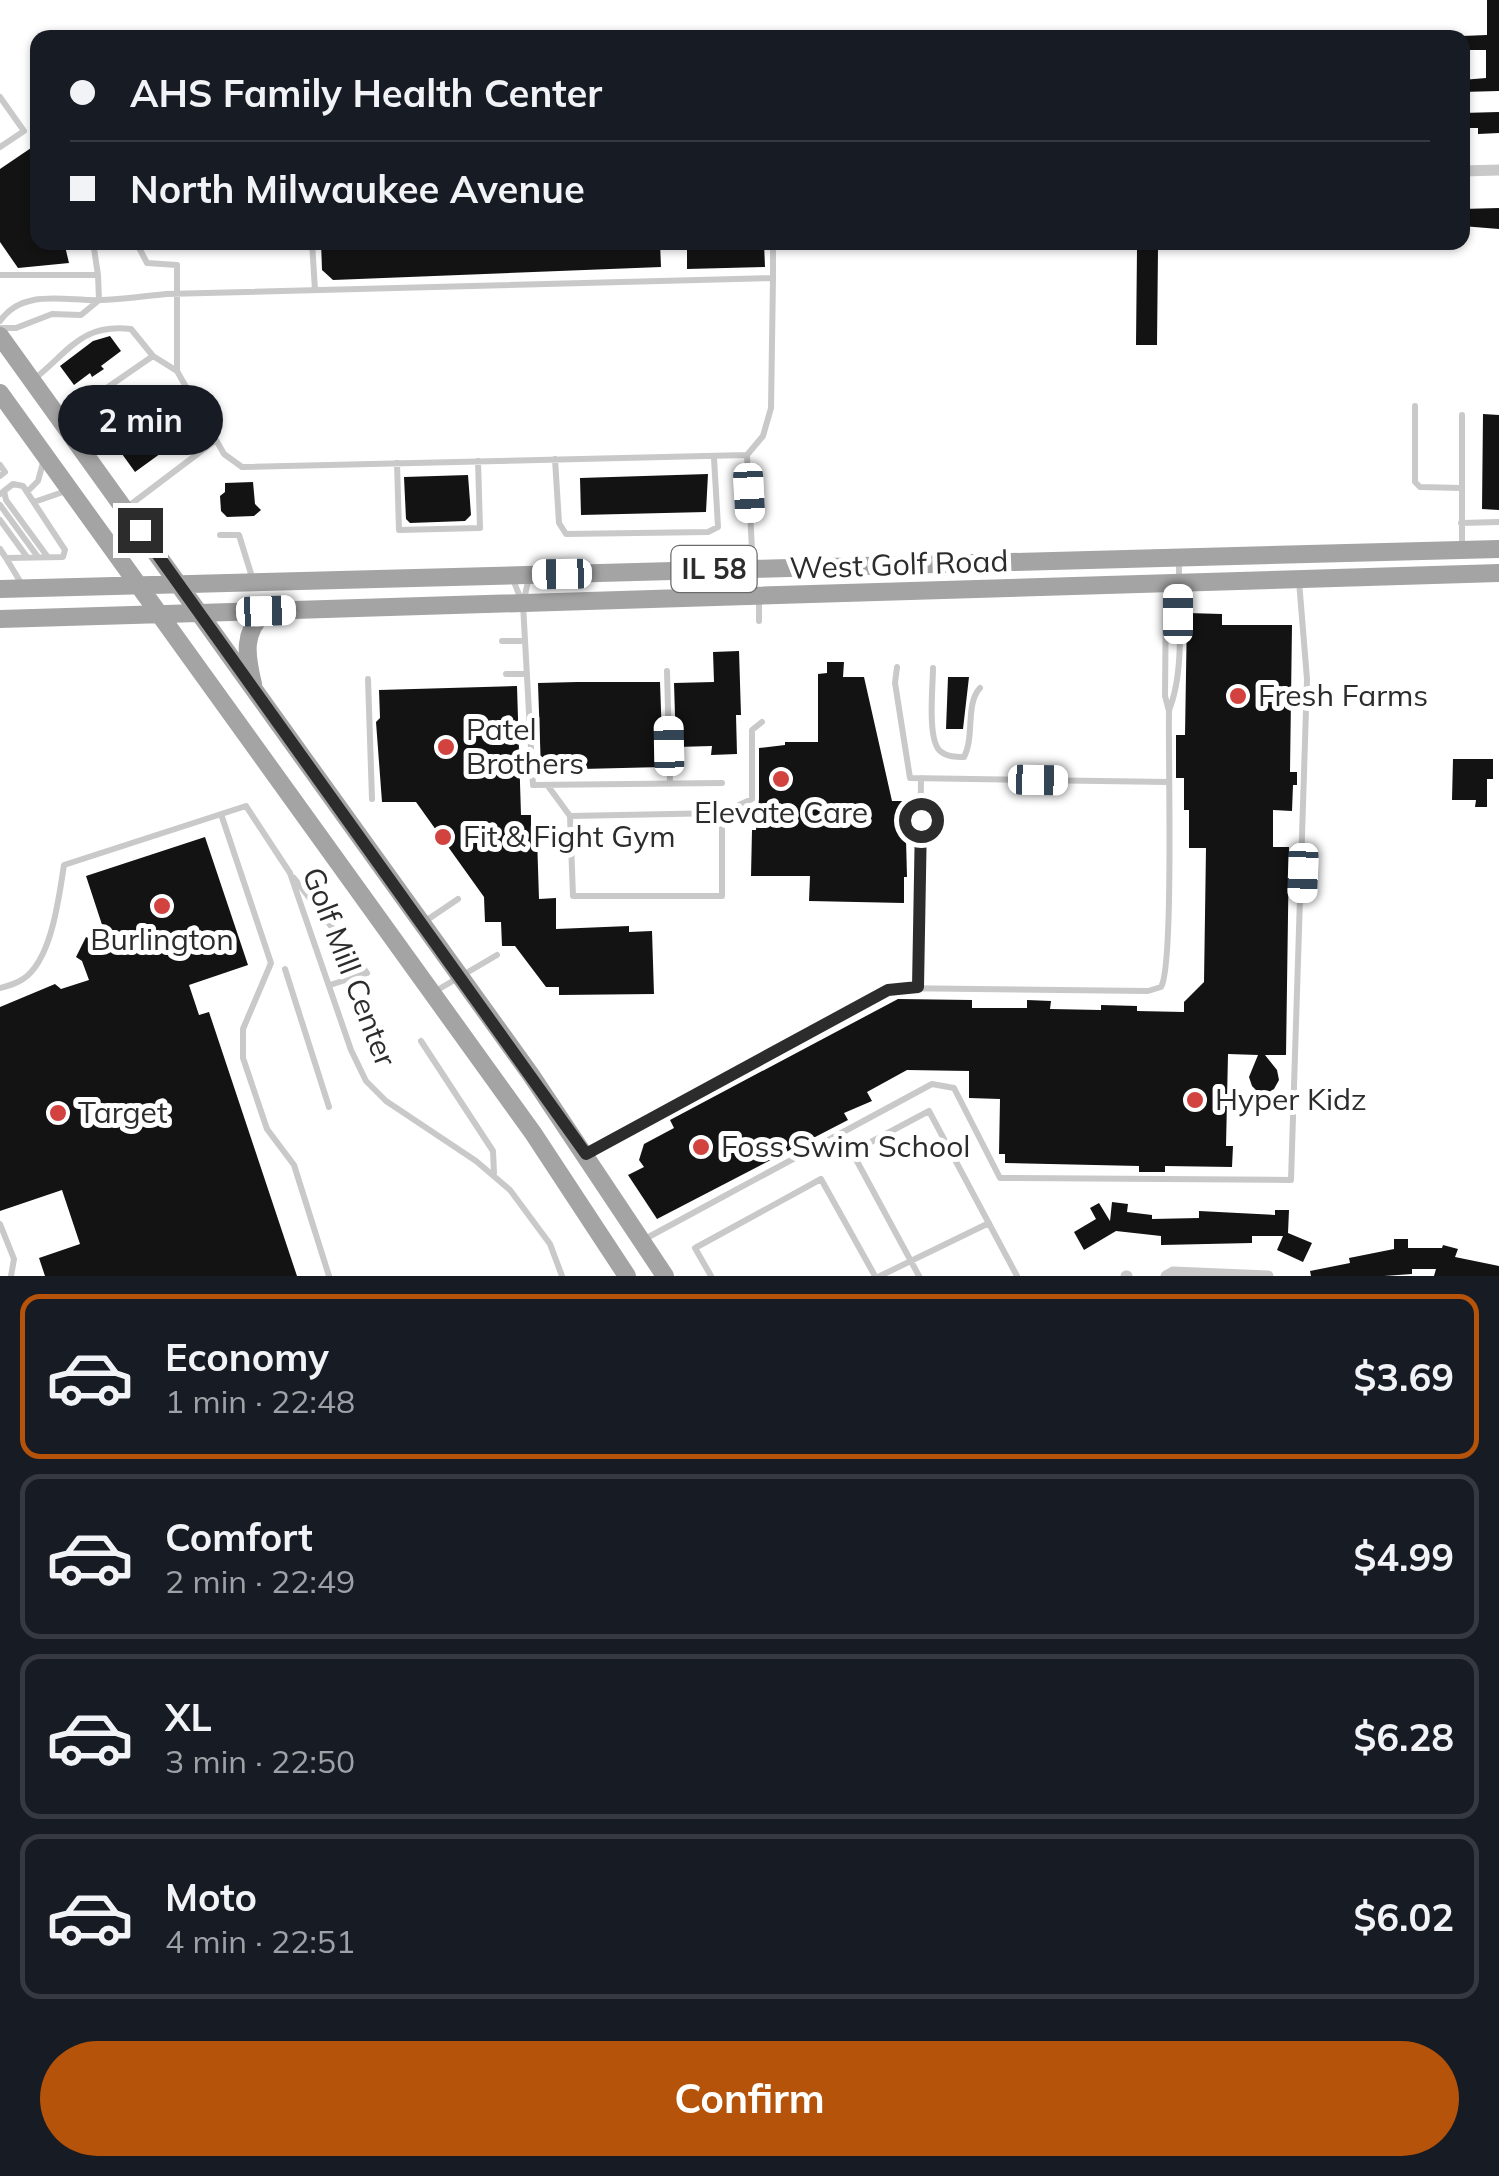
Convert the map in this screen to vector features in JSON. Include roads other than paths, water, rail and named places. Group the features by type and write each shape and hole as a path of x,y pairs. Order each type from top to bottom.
{"main road":[{"path":"0,336 461,976 586,1154 665,1276"},
{"path":"0,394 533,1134 627,1276"},
{"name":"West Golf Road","path":"0,589 1499,548"},
{"name":"West Golf Road","path":"0,619 1499,574"},
{"path":"254,690 246,640 254,623 266,611"}],"street":[{"path":"1470,170 1499,170"},
{"path":"1166,1276 1173,1272 1268,1276"}],"lane":[{"path":"0,96 24,130 0,147"},
{"path":"94,250 99,300"},
{"path":"140,250 147,263 177,265 177,371 224,454 242,468 747,456"},
{"path":"312,250 315,290"},
{"path":"753,568 747,456 764,436 772,408 773,250"},
{"path":"0,275 98,275"},
{"path":"0,320 7,311 44,297 99,300 177,294 773,278"},
{"path":"0,328 16,328 52,314 80,315 99,300"},
{"path":"32,380 91,330 114,327 131,329 152,356 177,371"},
{"path":"60,420 152,356"},
{"path":"1414,406 1414,482 1420,487 1461,488"},
{"path":"1462,416 1462,549"},
{"path":"124,509 216,440"},
{"path":"27,492 38,481 44,456"},
{"path":"556,459 559,523 566,534 708,532 718,526 714,458"},
{"path":"397,463 400,530 480,528 478,460"},
{"path":"0,465 5,472 0,476"},
{"path":"6,558 63,557 65,550 23,486 12,484 2,492 48,557"},
{"path":"34,502 70,491"},
{"path":"0,505 38,557"},
{"path":"0,520 28,558"},
{"path":"1461,523 1499,522"},
{"path":"220,535 239,535 254,582"},
{"path":"0,549 25,588"},
{"path":"586,1154 888,990 918,987 1148,991 1161,987 1166,976 1169,711 1165,696 1172,584 1179,556"},
{"path":"521,574 523,604"},
{"path":"521,574 533,785 722,783"},
{"path":"643,1240 932,1084 954,1088 1000,1178 1291,1180 1307,679 1299,580"},
{"path":"1169,711 1177,673 1172,584"},
{"path":"759,597 760,621"},
{"path":"502,641 525,641"},
{"path":"898,667 895,683 910,778 1168,782"},
{"path":"934,668 933,740 940,752 964,757 970,746 973,699 980,688"},
{"path":"667,671 670,784"},
{"path":"506,674 527,674"},
{"path":"368,679 372,799"},
{"path":"570,816 722,813 752,798 752,730 762,722"},
{"path":"918,987 921,778"},
{"path":"548,785 570,816 573,896 722,896 722,813"},
{"name":"Golf Mill Center","path":"221,814 246,806 290,873 356,1062 376,1092 494,1174 533,1217 556,1254 562,1276"},
{"path":"0,988 26,978 42,951 55,917 64,864 221,814 270,964 243,1028 243,1058 268,1129 294,1165 330,1276"},
{"path":"290,873 367,974 330,985"},
{"path":"422,923 458,899"},
{"path":"432,993 497,954"},
{"path":"284,969 330,1107"},
{"path":"421,1041 493,1151 494,1174"},
{"path":"919,1276 852,1152 929,1111 1017,1276"},
{"path":"711,1276 695,1248 821,1179 877,1276 988,1223"},
{"path":"0,1224 14,1259 11,1276"}],"place":[{"name":"Fresh Farms","path":"1238,696"},
{"name":"Patel Brothers","path":"446,747"},
{"name":"Elevate Care","path":"781,779"},
{"name":"Fit & Fight Gym","path":"443,837"},
{"name":"Burlington","path":"162,906"},
{"name":"Hyper Kidz","path":"1195,1100"},
{"name":"Target","path":"58,1113"},
{"name":"Foss Swim School","path":"701,1147"}]}
